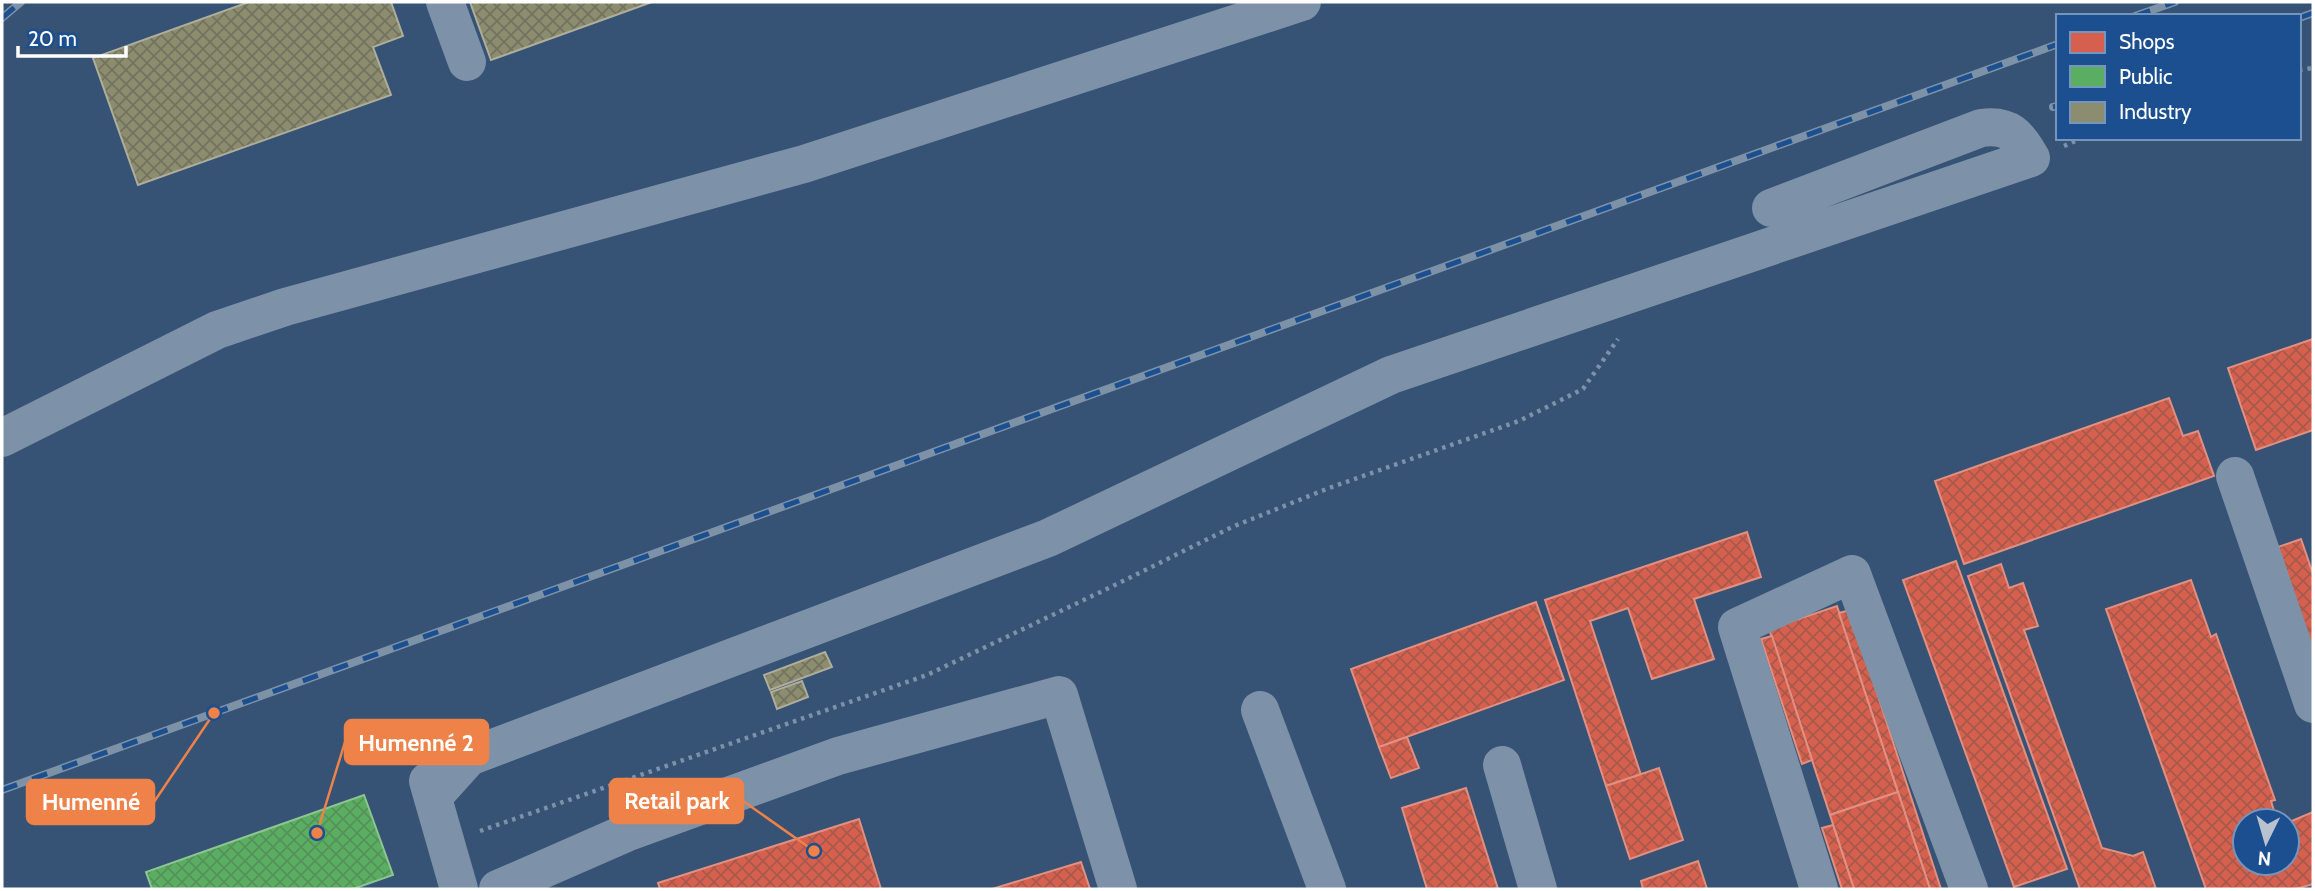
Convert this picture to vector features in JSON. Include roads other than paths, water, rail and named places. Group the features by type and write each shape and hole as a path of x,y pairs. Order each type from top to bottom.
{"lane":[{"path":"445,2 467,62"},
{"path":"2,438 217,330 285,307 804,164 1302,2"},
{"path":"459,889 431,789 469,757 1048,538 1391,375 2043,154 2018,136 1994,126 1982,128 1771,208"},
{"path":"1825,187 1850,180 1866,181 1881,190 1889,206"},
{"path":"2235,476 2313,704"},
{"path":"1819,889 1738,627 1852,574 1969,889"},
{"path":"498,889 573,874 626,833 838,756 1059,695 1118,889"},
{"path":"1259,710 1327,889"},
{"path":"1502,765 1538,889"}],"railway":[{"path":"2,18 21,2"},
{"path":"2141,14 2175,2"},
{"path":"2301,17 2313,13"},
{"path":"2,790 2056,45"}],"place":[{"name":"Humenné","path":"214,713"},
{"name":"Humenné 2","path":"317,833"},
{"name":"Retail park","path":"814,851"}]}
